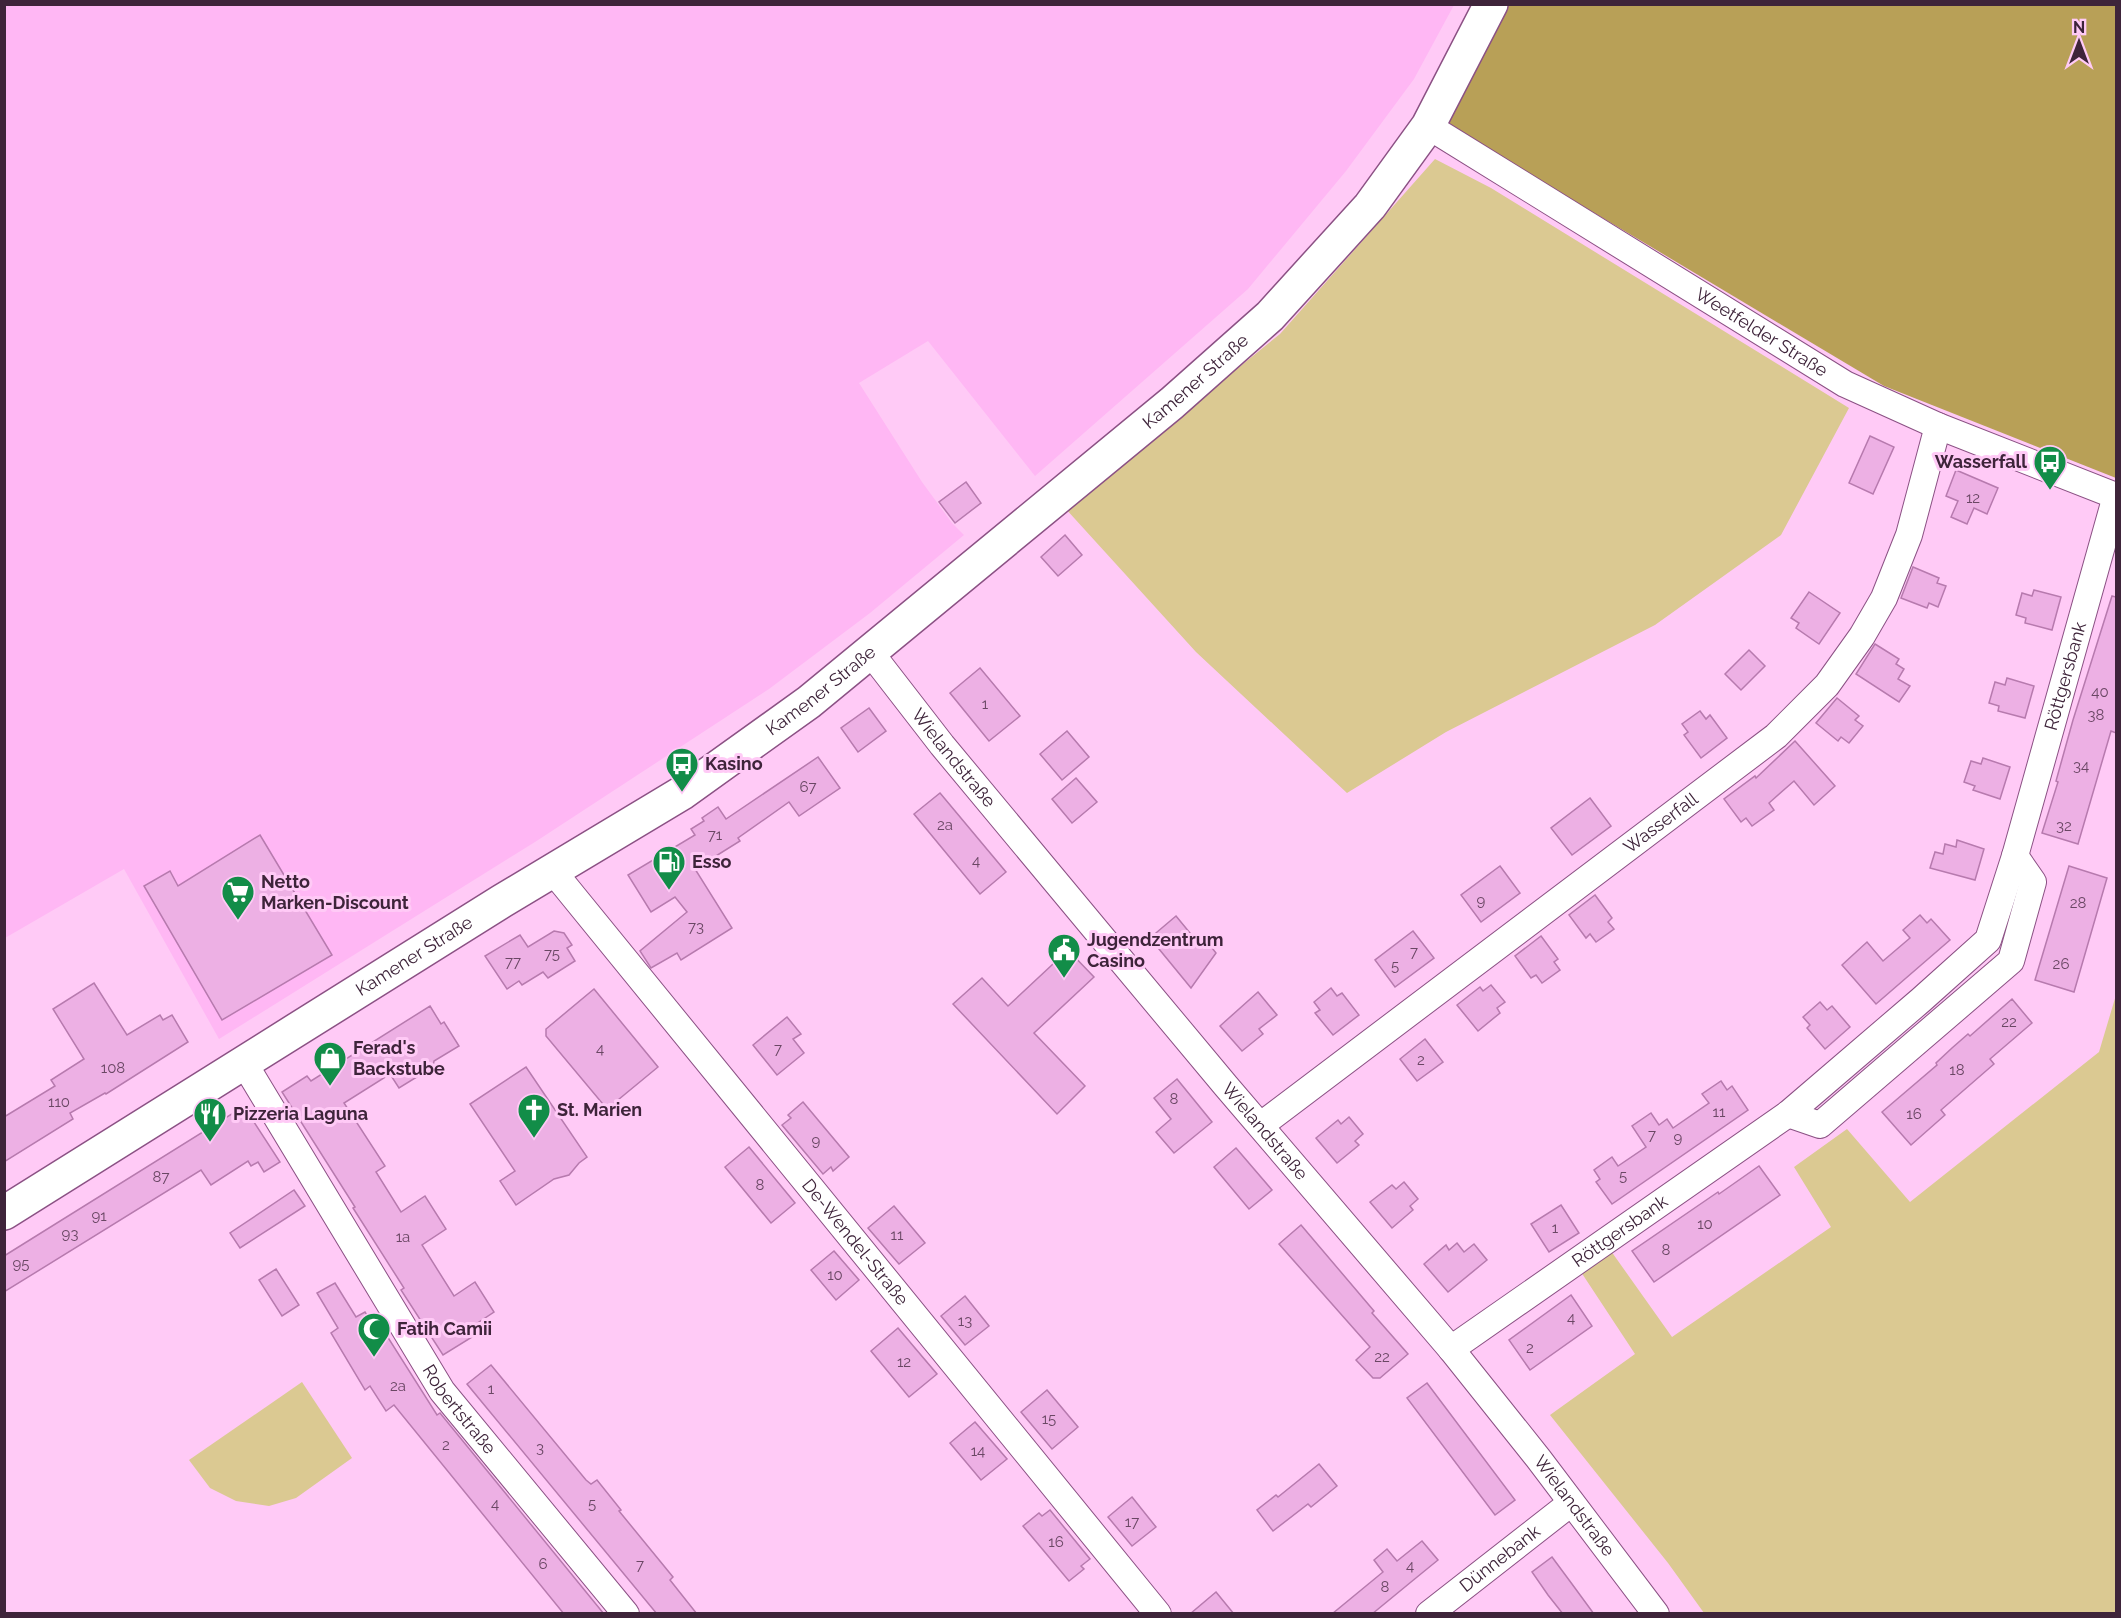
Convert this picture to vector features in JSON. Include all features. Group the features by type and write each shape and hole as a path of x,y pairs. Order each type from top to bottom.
{"main road":[{"name":"Kamener Straße","path":"4,1213 552,870 682,793 784,721 870,652 1172,403 1270,315 1370,206 1428,126 1491,4"}],"street":[{"name":"Weetfelder Straße","path":"1428,126 1845,384 1938,426 2116,496"},
{"name":"Wasserfall","path":"1261,1125 1769,742 1827,685 1862,636 1884,598 1909,535 1938,426"},
{"name":"Röttgersbank","path":"1451,1349 1788,1114 1931,992 1988,940 2015,856 2116,496"},
{"name":"Wielandstraße","path":"870,652 942,745 1218,1077 1451,1349 1656,1614"},
{"path":"1788,1114 1820,1125 2011,962 2033,882 2015,856"},
{"name":"De-Wendel-Straße","path":"552,870 1158,1614"},
{"path":"1931,992 1960,1007"},
{"path":"1931,992 1941,1023"},
{"path":"1892,1025 1911,1048"},
{"name":"Robertstraße","path":"244,1063 442,1391 626,1614"},
{"name":"Dünnebank","path":"1429,1614 1571,1503"}],"shaded area":[{"path":"5,5 1454,5 1414,79 1346,171 1248,289 1035,476 928,341 859,383 922,482 952,523 964,535 870,613 769,689 535,842 219,1039 124,869 5,938"},
{"path":"1506,5 2116,5 2116,478 1884,386 1437,119"},
{"path":"1435,159 1491,188 1849,408 1781,535 1655,625 1446,732 1347,793 1196,652 1065,508 1280,334"},
{"path":"2116,995 2116,1613 1704,1613 1668,1563 1550,1415 1635,1354 1581,1272 1611,1251 1672,1337 1831,1227 1794,1167 1847,1129 1910,1202 2099,1052"},
{"path":"302,1382 352,1458 296,1498 269,1506 236,1501 210,1488 189,1460"}],"building":[{"path":"1870,436 1894,447 1873,494 1849,483"},
{"path":"1956,470 1998,488 1987,514 1974,508 1967,524 1951,517 1958,501 1946,496"},
{"path":"966,482 981,503 955,523 939,502"},
{"path":"1065,535 1082,555 1058,576 1041,557"},
{"path":"1913,567 1939,578 1937,583 1946,586 1938,607 1929,603 1927,608 1901,598"},
{"path":"2034,590 2061,597 2052,630 2025,623 2026,618 2016,615 2022,593 2032,596"},
{"path":"1809,592 1840,613 1819,644 1796,628 1799,623 1791,618"},
{"path":"2112,596 2116,597 2116,733 2111,731 2078,844 2042,833 2058,782 2056,781 2073,720"},
{"path":"1875,644 1899,659 1896,664 1904,669 1898,679 1910,686 1899,702 1856,674"},
{"path":"1749,650 1765,666 1741,690 1725,674"},
{"path":"980,668 1020,716 989,741 950,693"},
{"path":"2007,678 2034,686 2025,718 1998,711 1999,706 1989,703 1995,682 2005,685"},
{"path":"1837,698 1859,716 1855,720 1863,726 1849,743 1841,737 1838,741 1816,723"},
{"path":"869,708 886,731 858,752 841,728"},
{"path":"1700,711 1706,719 1710,715 1727,738 1701,758 1684,735 1688,732 1682,724"},
{"path":"1067,731 1089,757 1062,780 1040,754"},
{"path":"1795,741 1835,786 1814,805 1794,781 1769,803 1774,810 1752,826 1746,818 1741,822 1724,799 1755,776 1756,778"},
{"path":"818,757 840,788 799,816 789,802 738,838 740,841 695,869 732,928 681,960 677,953 651,968 640,951 687,912 675,897 651,912 628,875 695,835 691,829 704,821 702,818 718,807 726,819"},
{"path":"1983,758 2010,767 2000,799 1973,790 1975,786 1964,782 1971,761 1981,764"},
{"path":"1076,778 1097,802 1072,823 1052,799"},
{"path":"940,793 1006,872 980,894 914,814"},
{"path":"1590,798 1611,826 1572,855 1551,828"},
{"name":"Netto Marken-Discount","path":"260,835 332,955 222,1020 144,886 170,871 178,886"},
{"path":"1957,840 1984,849 1975,880 1930,868 1935,852 1943,854 1945,844 1956,847"},
{"path":"1500,866 1520,893 1481,922 1461,895"},
{"path":"2069,866 2107,878 2074,992 2035,980"},
{"path":"1595,895 1612,918 1608,922 1614,929 1596,942 1590,934 1586,938 1569,915"},
{"path":"1920,915 1927,923 1931,919 1950,940 1876,1004 1842,965 1867,942 1883,961 1910,938 1903,930"},
{"path":"1176,916 1199,944 1205,939 1216,953 1191,988 1150,938"},
{"path":"554,931 564,933 572,945 567,948 575,961 548,978 543,972 522,985 519,981 507,989 485,956 520,935 528,947"},
{"path":"1413,931 1434,958 1395,987 1375,960"},
{"path":"1541,936 1558,959 1554,962 1560,970 1542,983 1536,975 1531,978 1515,956"},
{"path":"1068,950 1094,977 1034,1033 1085,1086 1057,1114 953,1004 982,978 1008,1006"},
{"path":"94,983 127,1035 160,1015 163,1020 172,1015 188,1042 106,1094 70,1113 73,1119 4,1162 4,1117 55,1086 51,1080 84,1059 53,1009"},
{"path":"1491,985 1505,1002 1497,1008 1500,1013 1478,1031 1457,1005 1480,987 1483,991"},
{"path":"1331,988 1337,996 1342,993 1359,1015 1333,1035 1315,1013 1320,1010 1314,1002"},
{"path":"594,989 658,1067 607,1109 546,1036 546,1029"},
{"path":"1258,992 1277,1015 1259,1029 1263,1034 1242,1051 1220,1026"},
{"path":"2012,999 2032,1023 1990,1059 1994,1064 1941,1110 1945,1115 1911,1145 1882,1112 1937,1065 1936,1063 1968,1034 1970,1036"},
{"path":"1820,1002 1827,1010 1832,1006 1850,1027 1825,1049 1807,1028 1810,1025 1803,1017"},
{"path":"430,1006 441,1024 444,1022 459,1046 434,1061 433,1067 399,1088 390,1074 344,1103 385,1166 376,1172 401,1212 425,1196 446,1229 422,1245 454,1296 475,1282 494,1312 473,1326 477,1334 443,1355 401,1290 404,1288 353,1208 355,1207 282,1092 307,1076 311,1081"},
{"path":"787,1017 801,1034 793,1039 804,1053 777,1075 753,1045"},
{"path":"1425,1039 1443,1062 1417,1081 1400,1059"},
{"name":"St. Marien","path":"526,1067 587,1157 569,1175 554,1179 516,1205 500,1181 515,1171 470,1104"},
{"path":"1177,1079 1212,1122 1174,1153 1156,1132 1171,1119 1154,1098"},
{"path":"1721,1081 1727,1090 1732,1086 1748,1110 1612,1204 1596,1182 1600,1179 1594,1170 1612,1157 1618,1166 1646,1147 1632,1126 1651,1113 1659,1125 1667,1119 1673,1128 1709,1103 1702,1094"},
{"path":"803,1102 849,1157 833,1171 831,1167 823,1174 782,1125 791,1118 788,1115"},
{"path":"238,1110 248,1113 280,1162 264,1172 258,1162 251,1166 248,1161 211,1185 201,1170 4,1292 4,1256"},
{"path":"1349,1117 1363,1134 1355,1141 1359,1145 1337,1163 1316,1138 1338,1120 1341,1124"},
{"path":"749,1147 795,1203 771,1223 725,1167"},
{"path":"1236,1148 1272,1190 1249,1209 1214,1167"},
{"path":"1759,1166 1780,1195 1654,1282 1632,1251"},
{"path":"1404,1182 1418,1199 1410,1206 1413,1210 1392,1228 1370,1202 1392,1185 1396,1189"},
{"path":"294,1190 305,1206 240,1248 230,1233"},
{"path":"1561,1205 1579,1233 1549,1252 1531,1224"},
{"path":"894,1206 925,1243 899,1264 868,1228"},
{"path":"1301,1225 1408,1354 1380,1378 1373,1378 1356,1360 1370,1347 1279,1244"},
{"path":"1457,1243 1464,1252 1474,1244 1487,1260 1448,1292 1424,1264 1446,1245 1449,1250"},
{"path":"834,1251 859,1280 836,1300 811,1270"},
{"path":"276,1269 299,1305 282,1316 259,1280"},
{"path":"335,1283 356,1317 365,1312 377,1331 382,1328 437,1415 440,1413 604,1614 564,1614 394,1405 386,1411 370,1386 365,1390 331,1333 338,1328 317,1293"},
{"path":"1571,1295 1592,1326 1530,1370 1509,1340"},
{"path":"965,1296 989,1326 965,1345 941,1316"},
{"path":"898,1328 937,1374 909,1397 871,1351"},
{"path":"491,1365 586,1480 591,1484 597,1480 621,1510 619,1511 673,1577 670,1580 697,1614 657,1614 467,1384"},
{"path":"1427,1383 1515,1500 1495,1515 1407,1398"},
{"path":"1047,1390 1078,1427 1052,1449 1021,1412"},
{"path":"975,1422 1007,1459 981,1480 950,1443"},
{"path":"1319,1464 1337,1486 1311,1507 1308,1504 1273,1531 1257,1510 1276,1495 1278,1497"},
{"path":"1132,1497 1156,1527 1132,1546 1108,1517"},
{"path":"1050,1510 1090,1559 1081,1566 1084,1569 1069,1581 1023,1526 1039,1513 1042,1516"},
{"path":"1422,1541 1438,1560 1372,1614 1332,1614 1383,1572 1374,1560 1387,1549 1397,1561"},
{"path":"1552,1557 1594,1614 1563,1614 1548,1595 1532,1572"},
{"path":"1216,1592 1234,1614 1190,1614"}],"place":[{"name":"Wasserfall","path":"2050,491"},
{"name":"Kasino","path":"682,793"},
{"name":"Esso","path":"669,891"},
{"name":"Netto Marken-Discount","path":"238,921"},
{"name":"Jugendzentrum Casino","path":"1064,979"},
{"name":"Ferad's Backstube","path":"330,1087"},
{"name":"St. Marien","path":"534,1139"},
{"name":"Pizzeria Laguna","path":"210,1143"},
{"name":"Fatih Camii","path":"374,1358"}]}
